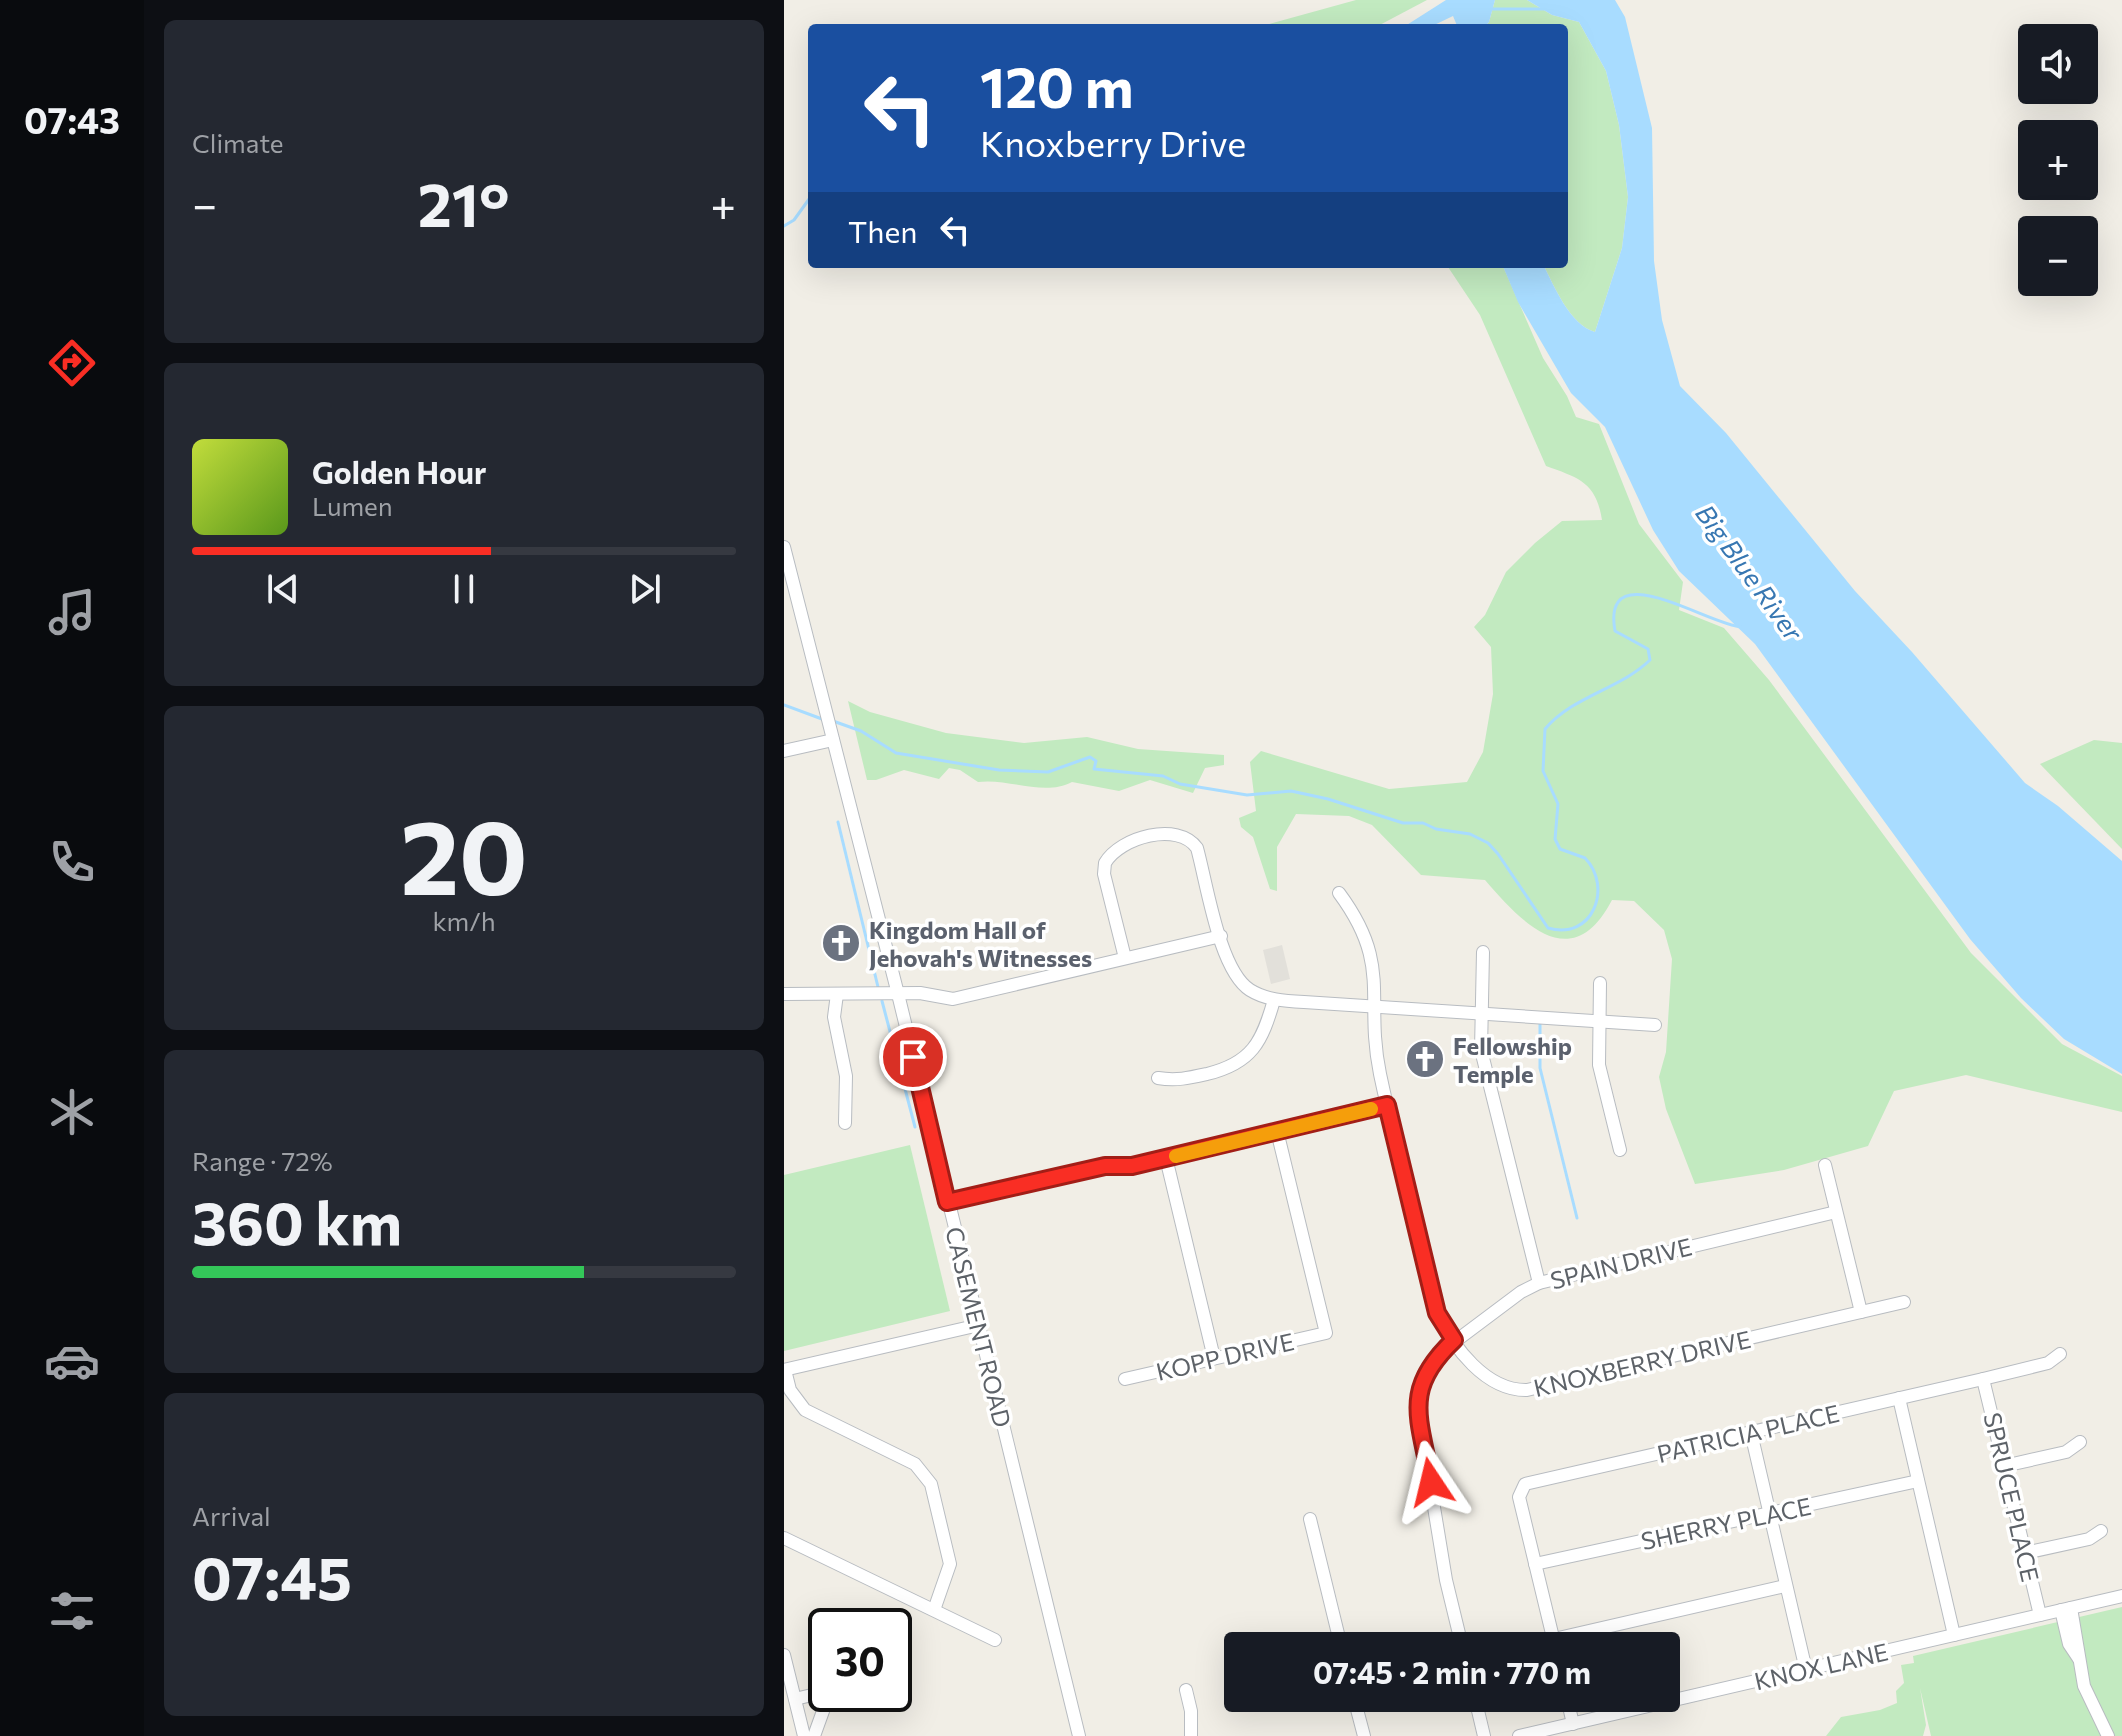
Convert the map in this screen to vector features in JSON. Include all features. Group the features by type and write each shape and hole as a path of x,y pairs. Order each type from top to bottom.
{"street":[{"name":"CASEMENT ROAD","path":"784,547 898,994 1079,1736"},
{"path":"784,751 832,735"},
{"path":"1125,958 1104,874 1106,860 1126,844 1171,833 1187,837 1197,848 1229,963 1240,982 1274,1000 1655,1025"},
{"name":"KNOXBERRY DRIVE","path":"1339,893 1356,917 1372,954 1377,986 1375,1049 1437,1313 1454,1340 1484,1375 1509,1388 1527,1390 1904,1302"},
{"path":"784,994 898,994 953,999 1221,936"},
{"path":"1483,952 1481,1050 1539,1283"},
{"path":"1600,983 1599,1065 1620,1150"},
{"path":"837,994 834,1017 846,1076 845,1123"},
{"path":"1158,1078 1177,1081 1239,1063 1256,1046 1274,1000"},
{"path":"947,1202 1105,1166 1132,1166 1387,1105"},
{"name":"KOPP DRIVE","path":"1125,1379 1326,1333 1277,1131"},
{"path":"1166,1158 1214,1358"},
{"path":"1825,1165 1861,1312"},
{"name":"SPAIN DRIVE","path":"1459,1632 1446,1580 1417,1404 1425,1371 1454,1340 1539,1283 1836,1212"},
{"path":"934,1610 950,1564 931,1484 915,1464 805,1410 790,1390 784,1370 979,1325"},
{"name":"PATRICIA PLACE","path":"1551,1632 1519,1497 1525,1484 1983,1379 2048,1363 2060,1354"},
{"name":"SPRUCE PLACE","path":"1983,1379 2040,1615"},
{"path":"1899,1398 1954,1635"},
{"path":"1751,1433 1806,1670"},
{"path":"2004,1466 2066,1452 2080,1442"},
{"name":"SHERRY PLACE","path":"1535,1564 1918,1481"},
{"path":"1310,1519 1338,1632"},
{"path":"2025,1553 2089,1539 2101,1531"},
{"path":"784,1538 995,1640"},
{"path":"1599,1632 1785,1586"},
{"name":"KNOX LANE","path":"1519,1736 2122,1596"},
{"path":"2066,1609 2069,1644 2079,1660 2091,1706 2108,1736"},
{"path":"784,1655 804,1736"},
{"path":"1186,1690 1191,1711 1191,1736"},
{"path":"795,1699 816,1694 827,1700 814,1736"},
{"path":"1358,1712 1364,1736"},
{"path":"1478,1712 1484,1736"},
{"path":"1570,1712 1573,1724"}],"shaded area":[{"path":"1282,945 1290,979 1271,984 1263,950"}],"green space":[{"path":"1356,0 1427,0 1382,24 1269,24"},
{"path":"1495,0 1527,0 1552,15 1579,22 1606,71 1619,125 1628,197 1622,248 1595,332 1570,313 1545,268 1568,268 1568,24 1487,24"},
{"path":"1449,268 1504,268 1543,358 1576,417 1599,424 1639,524 1683,582 1679,610 1724,628 1769,680 1971,953 2062,1044 2122,1076 2122,1112 1966,1075 1894,1091 1868,1146 1784,1170 1695,1184 1666,1109 1659,1077 1666,1052 1672,959 1664,930 1634,901 1612,900 1597,923 1580,935 1564,939 1547,935 1515,912 1485,880 1421,875 1372,825 1349,816 1296,814 1277,847 1277,891 1270,889 1253,837 1241,827 1239,818 1256,811 1250,762 1261,751 1389,789 1467,782 1483,752 1493,694 1491,647 1474,627 1485,615 1506,572 1535,543 1562,521 1602,520 1595,497 1584,483 1546,466 1480,315"},
{"path":"848,701 870,712 946,733 1024,743 1087,737 1138,749 1224,755 1224,765 1205,768 1193,793 1150,780 1119,791 1072,782 1038,788 978,782 960,770 949,768 939,779 904,770 867,780"},
{"path":"2094,740 2122,743 2122,849 2040,764"},
{"path":"910,1145 950,1311 784,1351 784,1175"},
{"path":"2122,1607 2122,1736 1931,1736 1920,1688 1926,1725 1923,1736 1826,1736 1841,1717 1880,1710 1897,1703 1896,1691 1904,1683 1901,1665 1914,1663 1913,1656"}],"water":[{"path":"1446,0 1495,0 1487,24 1456,24 1453,16 1436,24 1408,24"},
{"name":"Big Blue River","path":"1527,0 1615,0 1625,17 1652,128 1654,261 1662,320 1680,386 1726,433 1855,591 2025,783 2058,806 2122,861 2122,1074 2064,1039 2021,998 1970,939 1755,644 1679,571 1653,530 1605,427 1571,393 1518,302 1504,268 1545,268 1570,313 1595,332 1622,248 1628,197 1619,125 1606,71 1579,22 1552,15"}],"waterway":[{"path":"1491,9 1544,9"},
{"path":"784,226 794,220 808,201"},
{"path":"833,721 861,731 896,753 999,770 1048,772 1090,757 1096,761 1094,769 1163,776 1180,784 1247,795 1291,791 1328,799 1403,823 1423,823 1436,829 1470,834 1488,843 1498,854 1548,928 1564,930 1577,927 1587,919 1594,909 1597,883 1585,858 1560,849 1555,839 1558,804 1543,771 1545,729 1569,708 1625,678 1650,660 1648,649 1615,631 1615,608 1624,597 1641,595 1742,627"},
{"path":"784,705 822,719"},
{"path":"838,822 878,987"},
{"path":"882,1001 915,1127"},
{"path":"1540,1023 1540,1068 1577,1218"}],"slow traffic":[{"path":"1176,1156 1371,1109"}],"place":[{"name":"Kingdom Hall of Jehovah's Witnesses","path":"841,943"},
{"name":"Fellowship Temple","path":"1425,1059"}],"route":[{"path":"913,1057 947,1202 1105,1166 1132,1166 1387,1105 1437,1313 1454,1340 1431,1362 1418,1390 1417,1404 1431,1482"}]}
